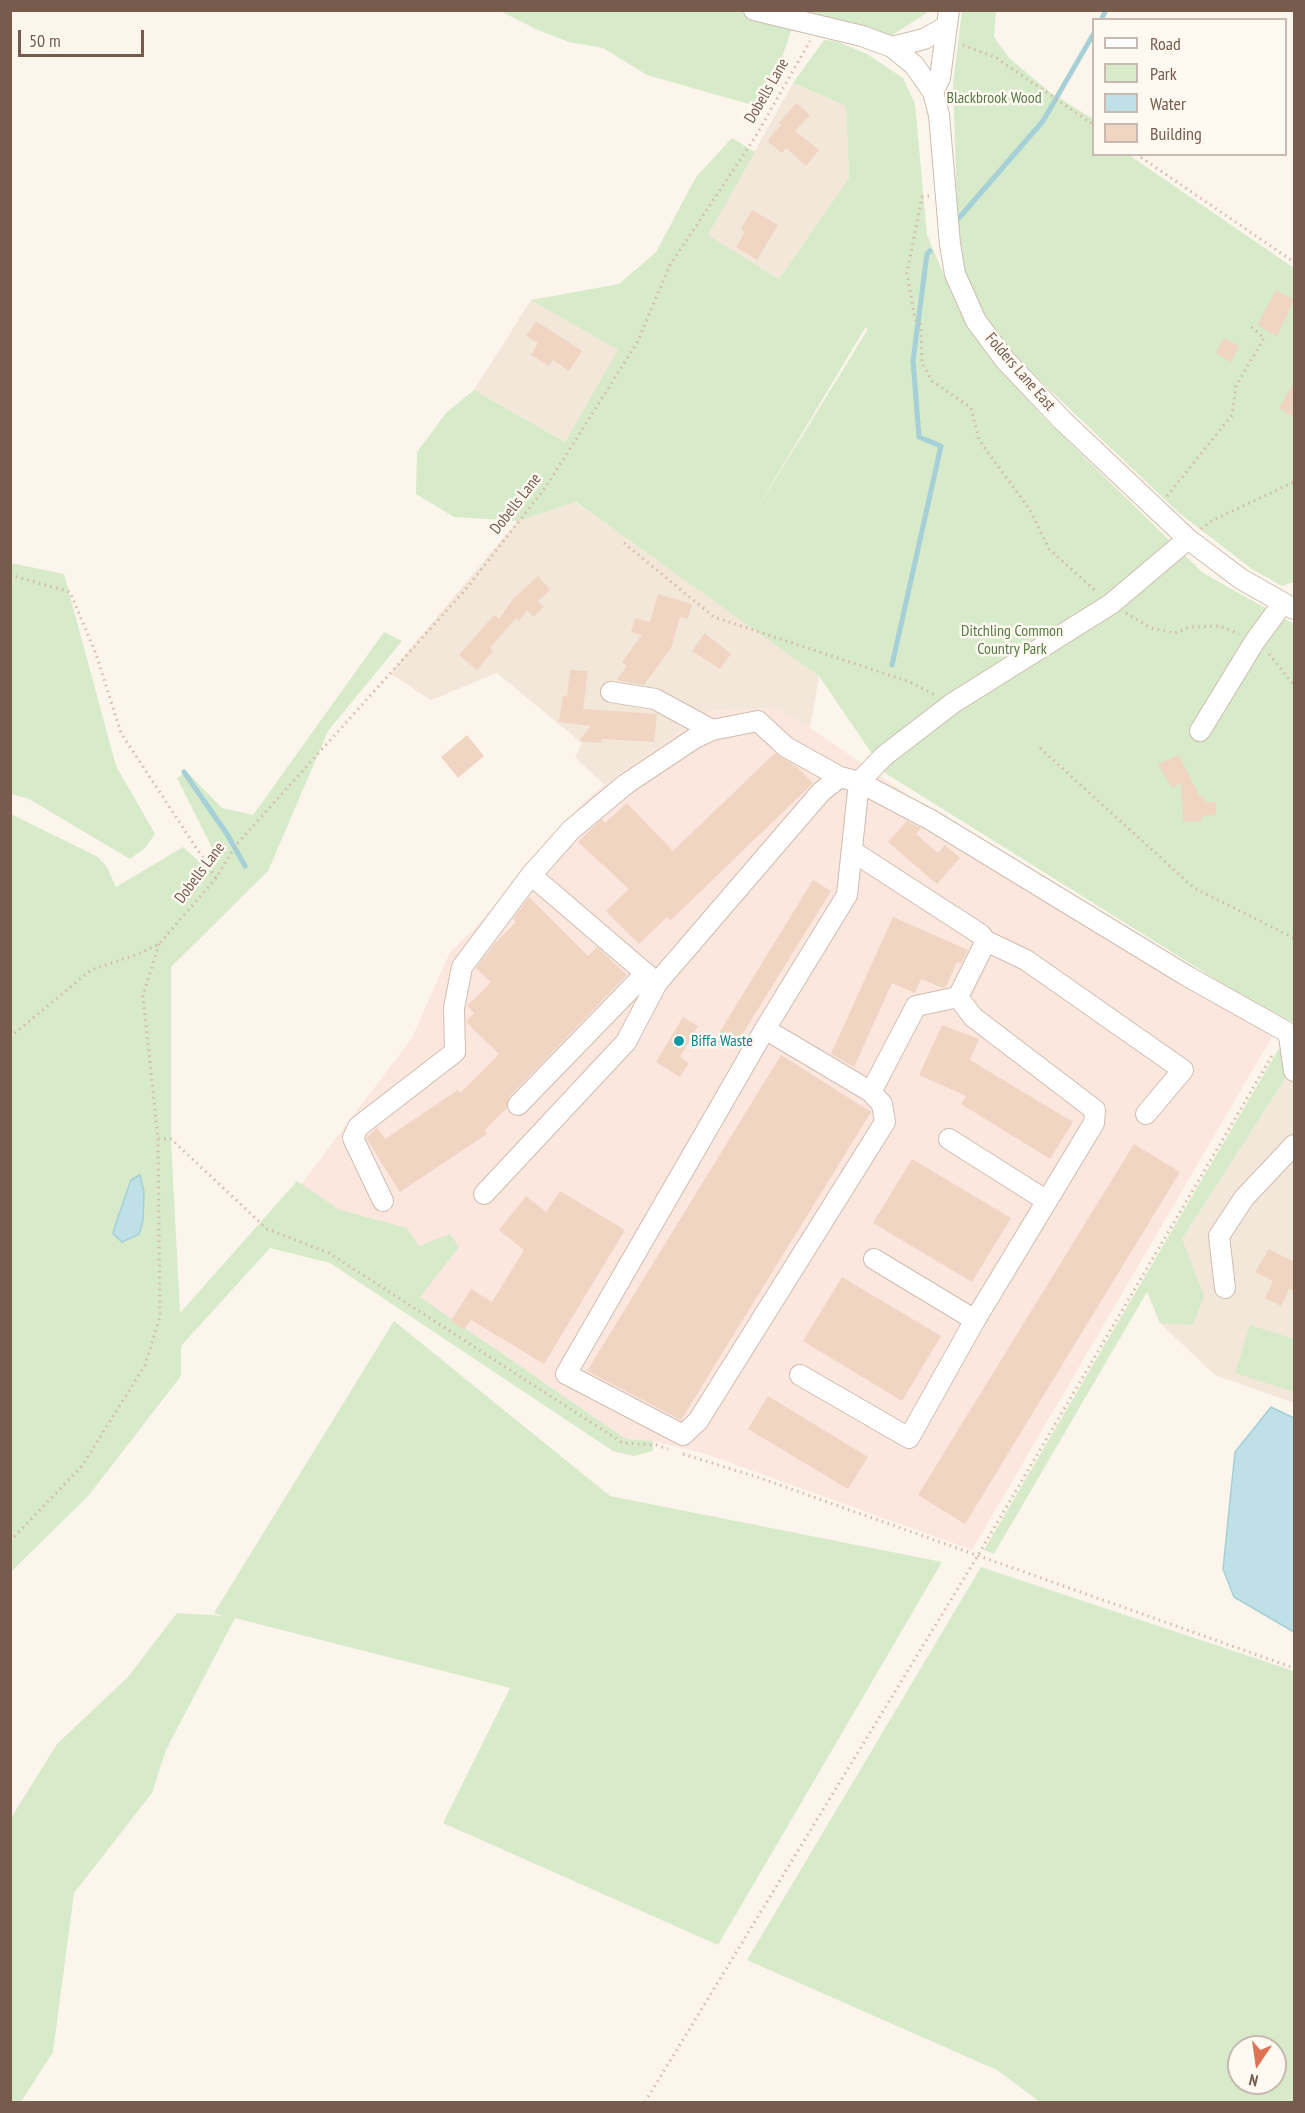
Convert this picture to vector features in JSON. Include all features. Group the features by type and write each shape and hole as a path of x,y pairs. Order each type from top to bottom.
{"street":[{"path":"754,10 892,47 924,39 948,18"},
{"path":"933,92 940,78 948,18"},
{"name":"Folders Lane East","path":"892,47 914,65 933,92 939,115 945,194 955,274 976,321 1005,360 1062,420 1156,510 1241,579 1289,606"},
{"path":"518,1105 652,978 821,792 850,780 953,703 1111,604 1188,538"},
{"path":"1200,730 1255,641 1289,606"},
{"path":"611,692 655,699 712,730"},
{"path":"383,1201 353,1138 358,1127 455,1052 454,1008 462,967 531,875 571,830 626,784 712,730 758,721 786,747 931,820 1187,976 1285,1031 1289,1036 1294,1071"},
{"path":"765,1029 871,1092 882,1104 885,1122 698,1421 683,1435 566,1374 765,1029 847,895 852,851 850,780"},
{"path":"852,851 980,934 986,941 1026,960 1183,1070 1146,1114"},
{"path":"531,875 652,978"},
{"path":"958,997 986,941"},
{"path":"484,1194 626,1042 652,978"},
{"path":"871,1092 916,1006 958,997"},
{"path":"800,1376 909,1438 975,1320 1094,1123 1095,1110 973,1017 958,997"},
{"path":"949,1139 1047,1201"},
{"path":"1225,1288 1219,1236 1244,1198 1294,1146"},
{"path":"874,1259 975,1320"}],"path":[{"name":"Dobells Lane","path":"159,944 216,878 236,845 466,588 545,488 637,343 670,265 754,139 819,26"},
{"path":"964,45 995,57 1092,124"},
{"path":"1139,156 1294,262"},
{"path":"945,194 922,197 907,273 915,319 921,325 922,363 932,381 971,408 979,440 1030,510 1049,549 1111,604 1151,628 1175,633 1190,627 1220,626 1255,641 1273,657 1294,685"},
{"path":"1156,510 1232,415 1236,386 1264,339 1248,324"},
{"path":"1188,538 1213,520 1294,482"},
{"path":"624,543 714,617 910,682 953,703"},
{"path":"10,575 70,592 96,654 121,733 216,878"},
{"path":"1040,748 1194,888 1294,939"},
{"path":"10,1037 91,970 138,954 159,944"},
{"path":"10,1541 82,1466 145,1365 160,1317 158,1139 143,996 159,944"},
{"path":"645,2103 977,1557 1236,1119 1285,1031"},
{"path":"158,1139 171,1139 267,1229 329,1252 623,1443 656,1445 687,1455 1294,1668"}],"shaded area":[{"path":"793,83 846,106 849,178 779,279 708,235"},
{"path":"531,300 619,350 565,442 474,390"},
{"path":"569,498 706,593 819,676 810,728 776,708 709,711 604,785 575,757 582,743 497,673 431,700 390,673 536,499"},
{"path":"776,708 810,728 1182,982 1276,1030 972,1550 706,1454 653,1441 626,1439 420,1297 272,1223 412,1038 450,952 477,926 582,804 604,785 709,711"},
{"path":"1294,1065 1294,1403 1215,1375 1160,1323 1148,1292"}],"green space":[{"path":"500,11 930,11 886,39 795,19 777,72 759,107 647,75 603,48 569,42"},
{"name":"Blackbrook Wood","path":"962,11 996,11 994,37 1009,58 1051,93 1092,118 1092,156 1130,156 1294,268 1294,582 1282,586 1252,569 1179,513 1013,355 985,321 971,297 963,268 957,207 953,84"},
{"name":"Ditchling Common Country Park","path":"824,40 836,41 867,54 903,78 915,104 927,235 959,310 994,361 1043,417 1203,573 1294,624 1294,1023 1223,984 885,773 819,676 576,502 518,521 454,517 416,494 417,452 446,413 474,390 565,442 618,350 531,300 619,284 656,252 696,177 732,138 755,152 708,235 779,279 849,178 846,106 793,83","holes":["865,328 868,329 752,517"]},
{"path":"11,563 64,574 116,766 155,834 145,848 130,859 29,799 11,794"},
{"path":"384,632 402,641 328,731 268,871 171,967 171,1139 180,1313 297,1181 340,1210 407,1228 419,1246 450,1234 459,1247 420,1297 626,1439 653,1441 653,1451 634,1456 613,1451 330,1263 270,1248 181,1346 181,1376 89,1495 11,1572 11,814 98,857 107,867 116,887 183,847 202,864 213,850 177,778 187,772 222,808 253,815"},
{"path":"1294,1023 1294,1065 1182,1239 1204,1296 1193,1325 1160,1323 1147,1292 994,1554 984,1550"},
{"path":"394,1321 610,1496 942,1562 718,1945 443,1823 510,1688 235,1618 166,1750 152,1793 74,1893 53,2052 21,2102 11,2102 11,1818 57,1744 127,1678 177,1613 224,1616 214,1613"},
{"path":"1250,1325 1294,1339 1294,1392 1235,1373"},
{"path":"981,1567 1294,1671 1294,2102 1040,2102 997,2070 747,1960"}],"water":[{"path":"140,1175 144,1192 143,1220 139,1234 122,1242 113,1234 115,1226 131,1180"},
{"path":"1271,1407 1294,1418 1294,1632 1234,1597 1223,1569 1235,1452"}],"building":[{"path":"796,103 810,115 795,131 819,150 806,166 786,148 782,153 767,141"},
{"path":"752,210 778,225 757,260 736,247 745,232 741,229"},
{"path":"1276,290 1294,300 1277,336 1257,325"},
{"path":"536,321 582,351 569,371 553,360 549,366 531,355 538,343 526,336"},
{"path":"1224,338 1239,346 1231,362 1216,353"},
{"path":"1294,382 1294,417 1279,408"},
{"path":"538,576 550,590 538,601 544,607 533,617 527,610 519,621 516,618 490,648 493,651 477,670 459,655 494,615 499,619 514,598"},
{"path":"658,594 692,604 688,619 680,617 671,648 644,685 621,681 617,679 627,666 622,662 642,635 631,632 635,618 650,622"},
{"path":"705,633 731,654 720,669 692,651"},
{"path":"570,670 588,671 583,709 657,714 654,742 602,739 601,743 579,741 591,726 559,722 563,696 567,696"},
{"path":"467,735 484,756 458,778 441,757"},
{"path":"775,753 797,767 813,783 670,921 667,917 639,944 606,911 629,889 578,842 602,819 605,823 627,803 673,851"},
{"path":"1179,755 1199,796 1204,796 1205,802 1216,802 1216,815 1202,816 1202,821 1183,822 1181,783 1172,788 1158,764"},
{"path":"907,821 921,828 916,834 938,853 945,845 960,858 937,884 888,842"},
{"path":"813,880 831,891 737,1043 719,1033"},
{"path":"529,897 588,956 597,947 627,975 509,1097 507,1108 485,1130 487,1134 400,1192 366,1138 377,1128 385,1139 458,1090 460,1093 499,1054 466,1022 474,1013 467,1006 491,982 476,968 495,943 516,922 513,919"},
{"path":"893,917 968,950 961,964 957,962 946,987 942,988 921,979 915,993 892,983 854,1067 831,1054"},
{"name":"Biffa Waste","path":"683,1017 698,1026 680,1057 689,1063 680,1077 656,1062"},
{"path":"942,1025 979,1039 970,1060 1073,1122 1050,1159 961,1104 966,1096 919,1075"},
{"path":"781,1055 871,1112 681,1420 587,1371"},
{"path":"1134,1144 1180,1172 965,1524 918,1495"},
{"path":"912,1159 1011,1218 972,1282 873,1223"},
{"path":"560,1191 625,1230 544,1364 471,1320 464,1330 451,1321 471,1289 492,1302 524,1250 499,1230 526,1196 546,1212"},
{"path":"1269,1249 1294,1262 1294,1291 1289,1289 1281,1306 1265,1298 1273,1281 1255,1272"},
{"path":"842,1277 941,1336 902,1401 803,1341"},
{"path":"768,1396 868,1457 848,1489 748,1429"}],"waterway":[{"path":"1102,18 1106,10"},
{"path":"959,218 1043,121 1092,36"},
{"path":"892,665 941,446 919,437 913,361 927,254 930,251"},
{"path":"184,772 227,834 245,866"}],"place":[{"name":"Biffa Waste","path":"679,1041"}]}
